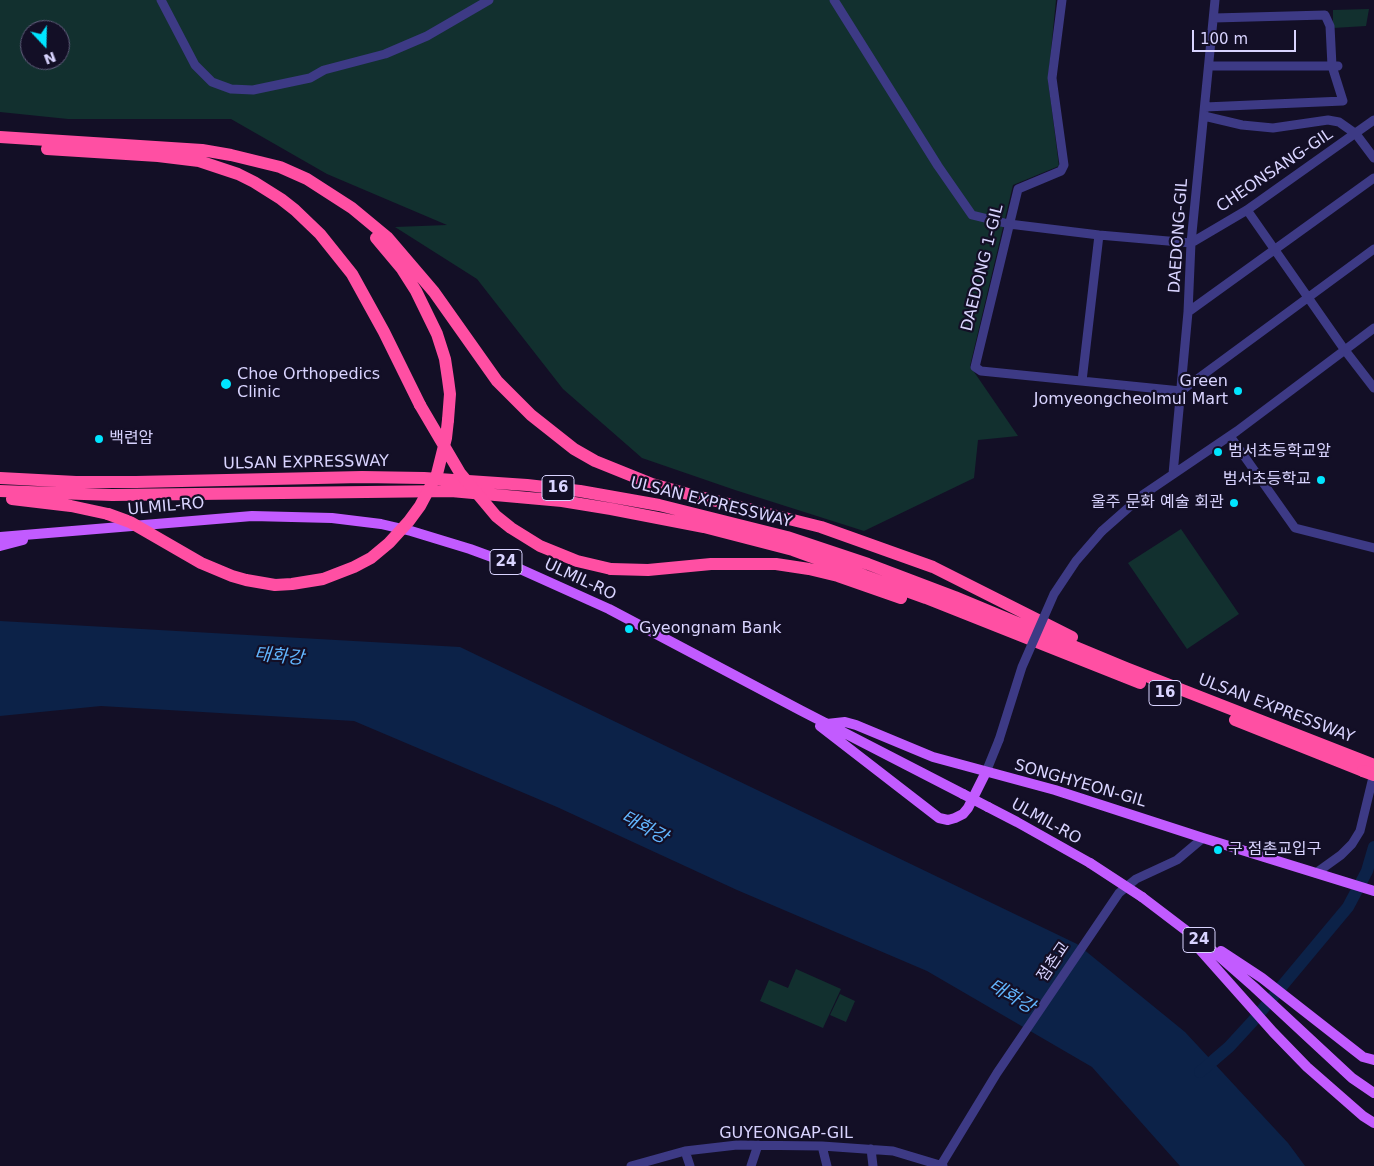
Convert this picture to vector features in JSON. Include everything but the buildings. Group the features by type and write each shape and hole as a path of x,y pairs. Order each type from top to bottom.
{"highway":[{"path":"0,137 188,148 241,157 280,167 307,179 333,195 375,226 418,271 497,381 531,415 574,449 602,464 652,484 821,527 933,567 1072,637 1091,652"},
{"path":"0,144 180,158 205,163 238,174 270,192 295,210 342,260 372,309 420,404 460,473 496,516 540,546 577,561 611,568 648,570 736,563 793,566 838,576 951,615 968,615"},
{"path":"0,497 71,506 108,514 139,527 201,563 232,576 275,585 323,578 354,567 370,558 389,543 420,506 437,474 446,438 450,394 445,359 428,313 416,290 397,262 369,231 347,212 325,196 278,172 241,157"},
{"name":"ULSAN EXPRESSWAY","path":"0,478 76,482 354,477 424,478 527,485 625,498 748,526 826,550 914,581 1091,652 1370,769"},
{"name":"ULSAN EXPRESSWAY","path":"0,491 112,495 451,491 562,501 704,527 757,540 836,565 1370,769"}],"main road":[{"name":"ULMIL-RO","path":"0,537 252,516 332,518 381,524 470,549 500,560 609,609 1017,822 1090,863 1142,897 1175,922"},
{"path":"0,546 59,532"},
{"path":"800,710 938,818 948,820 963,814 968,808 986,772"},
{"name":"SONGHYEON-GIL","path":"827,724 838,722 856,725 933,757 1055,790 1203,838"},
{"path":"1203,838 1372,891"},
{"path":"1175,922 1262,978 1374,1064"},
{"path":"1175,922 1273,1032 1307,1067 1363,1116 1374,1123"},
{"name":"24","path":"1175,922 1254,987 1352,1078 1374,1093"},
{"path":"1363,1057 1374,1060"}],"street":[{"path":"161,0 195,65 212,82 231,89 253,90 310,78 324,70 385,54 427,36 489,0"},
{"path":"834,0 938,166 972,215 1009,224 1099,236 1191,243"},
{"name":"DAEDONG 1-GIL","path":"1062,0 1052,78 1064,165 1061,171 1018,189 975,367 981,371 1181,391"},
{"name":"DAEDONG-GIL","path":"1173,474 1188,312 1191,243 1215,0"},
{"path":"1205,112 1343,101 1335,66 1330,26 1325,15 1214,18"},
{"path":"1209,66 1335,66"},
{"path":"1205,112 1242,125 1273,128 1328,120 1340,122 1356,134 1374,158"},
{"name":"CHEONSANG-GIL","path":"1191,243 1247,210 1374,120"},
{"path":"1188,312 1374,178"},
{"path":"1247,210 1344,349 1374,388"},
{"path":"1082,381 1099,236"},
{"path":"1181,391 1374,249"},
{"path":"986,772 999,740 1022,667 1054,594 1076,561 1102,531 1131,504 1230,436 1374,328"},
{"path":"1230,436 1295,528 1374,548"},
{"path":"1316,873 1346,849 1360,831 1370,769"},
{"name":"점촌교","path":"1008,1058 1119,893 1136,879 1177,860 1203,838"},
{"name":"GUYEONGAP-GIL","path":"631,1166 648,1164 686,1151 736,1145 822,1146 893,1151 942,1165 960,1132 1008,1058"},
{"path":"751,1166 758,1145"},
{"path":"822,1146 828,1166"},
{"path":"871,1150 873,1166"},
{"path":"686,1151 690,1166"}],"green space":[{"path":"0,0 1056,0 1048,80 1059,166 1013,185 970,366 1018,436 978,440 974,478 864,531 735,490 642,458 563,389 477,279 395,227 447,225 327,174 231,119 68,119 0,112"},
{"path":"1369,9 1366,26 1333,28 1333,10"},
{"path":"1181,529 1239,614 1187,649 1128,563"},
{"path":"796,969 841,989 823,1028 760,1001 769,980 788,988"},
{"path":"840,994 855,1001 846,1022 830,1015"}],"water":[{"name":"태화강","path":"0,621 460,647 1077,944 1185,1032 1288,1143 1305,1166 1180,1166 1092,1067 927,971 737,890 557,807 354,721 101,706 0,716"}],"waterway":[{"path":"1200,1072 1229,1047 1252,1022 1348,907 1367,871 1374,847"}],"place":[{"name":"Choe Orthopedics Clinic","path":"226,384"},
{"name":"Green Jomyeongcheolmul Mart","path":"1238,391"},
{"name":"백련암","path":"99,439"},
{"name":"범서초등학교앞","path":"1218,452"},
{"name":"범서초등학교","path":"1321,480"},
{"name":"울주 문화 예술 회관","path":"1234,503"},
{"name":"Gyeongnam Bank","path":"629,629"},
{"name":"구 점촌교입구","path":"1218,850"}]}
